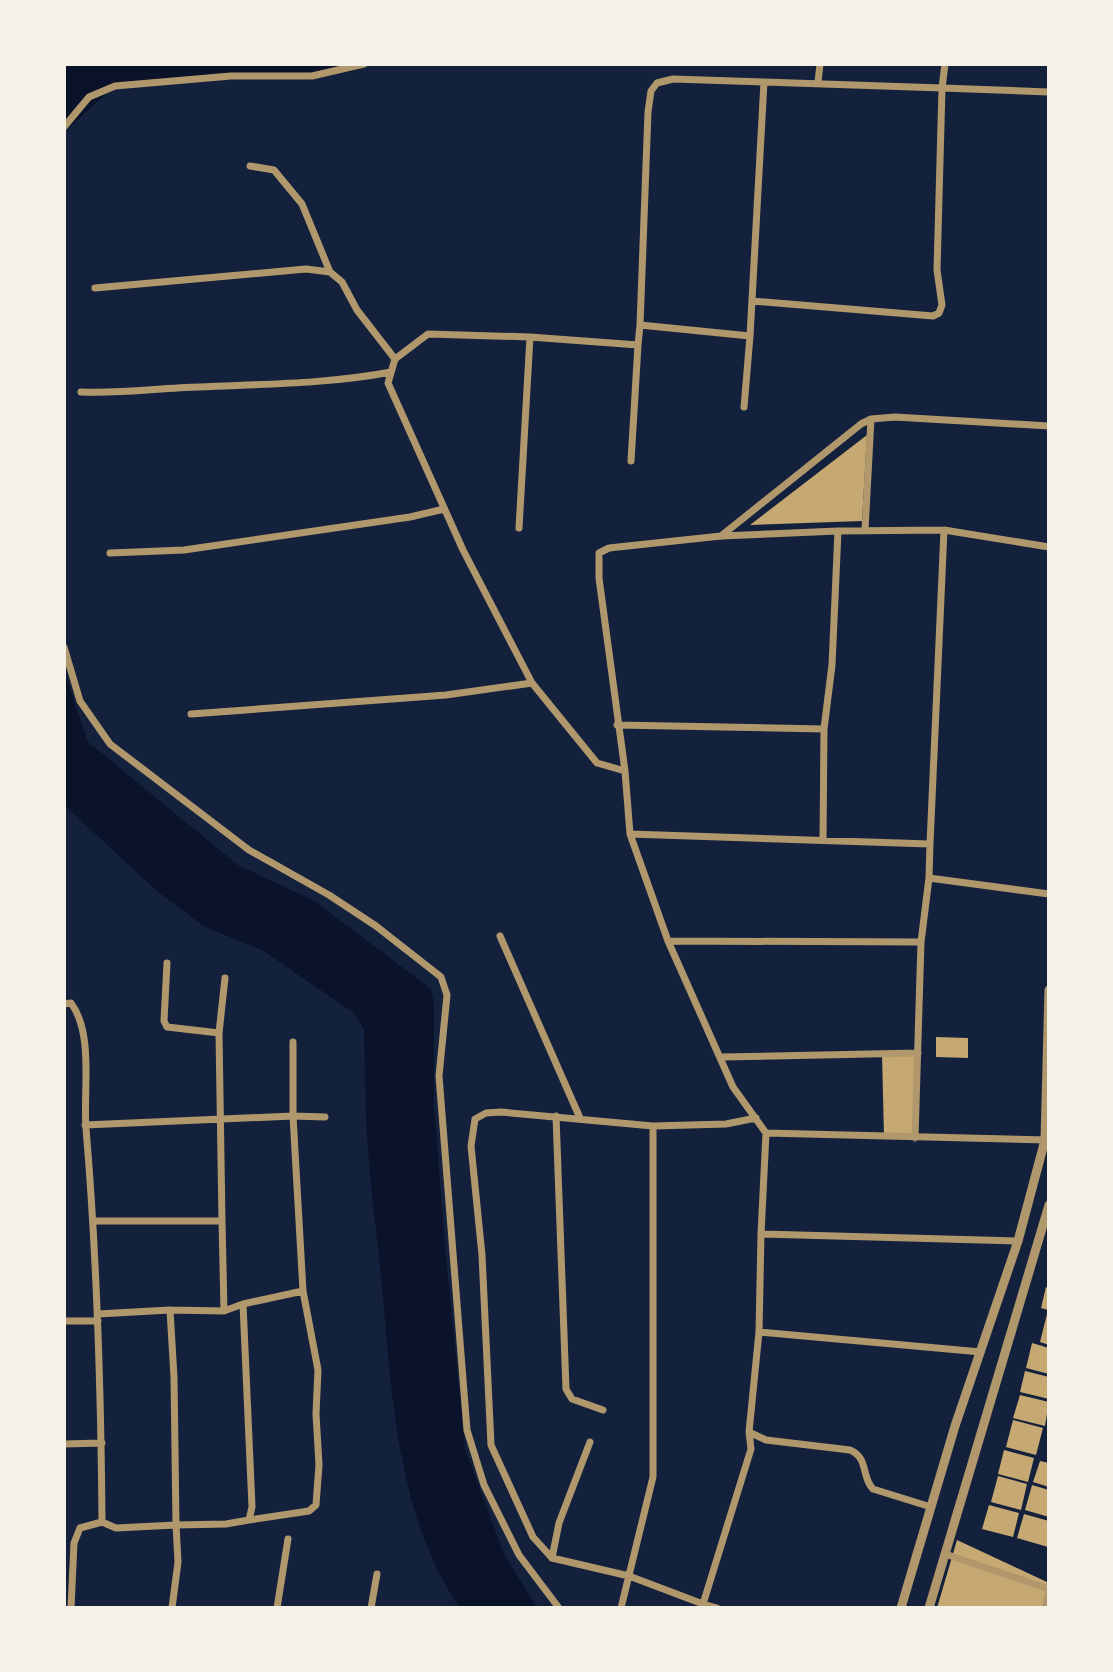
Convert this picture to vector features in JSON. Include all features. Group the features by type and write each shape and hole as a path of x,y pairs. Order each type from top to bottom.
{"street":[{"path":"64,127 89,97 115,86 231,76 312,76 364,64"},
{"path":"818,82 820,64"},
{"path":"752,301 933,316 939,313 942,305 937,270 945,64"},
{"path":"631,461 651,91 657,83 673,79 818,82 1049,92"},
{"path":"744,407 764,82"},
{"path":"250,166 274,170 302,204 330,272 342,282 357,310 395,359"},
{"path":"95,288 306,269 330,272"},
{"path":"640,325 750,336"},
{"path":"625,771 597,763 532,683 463,550 388,383 395,359 428,334 638,345"},
{"path":"519,528 530,337"},
{"path":"81,392 114,394 174,388 338,381 391,372"},
{"path":"721,536 871,419 895,417 1049,426"},
{"path":"865,530 871,419"},
{"path":"110,553 184,550 410,517 444,509"},
{"path":"703,1604 751,1449 749,1432 759,1332 766,1133 733,1087 668,941 630,834 625,771 599,578 599,553 609,548 721,536 865,530 944,530 1049,547"},
{"path":"915,1138 921,942 929,878 944,530"},
{"path":"823,840 824,729 832,665 838,531"},
{"path":"64,647 80,701 110,744 249,850 329,895 376,926 441,977 447,995 439,1076 467,1430 484,1485 519,1555 559,1608"},
{"path":"191,714 446,695 532,683"},
{"path":"617,725 824,729"},
{"path":"630,834 930,844"},
{"path":"929,878 1049,894"},
{"path":"500,936 580,1118"},
{"path":"668,941 921,942"},
{"path":"167,963 164,1021 167,1027 219,1033"},
{"path":"224,1311 219,1033 225,978"},
{"path":"901,1608 1047,1140 1049,990"},
{"path":"64,1004 71,1003 78,1012 83,1038 85,1125 98,1317 102,1522"},
{"path":"71,1608 74,1543 80,1528 102,1522 116,1528 226,1524 309,1511 317,1500 318,1370 303,1291 293,1116 293,1042"},
{"path":"721,1057 918,1053"},
{"path":"717,1608 629,1576 552,1558 533,1537 491,1445 482,1255 471,1146 475,1119 486,1113 556,1116 653,1126 726,1124 756,1118"},
{"path":"556,1116 564,1381 567,1395 572,1399 603,1410"},
{"path":"85,1125 325,1117"},
{"path":"621,1608 653,1477 653,1126"},
{"path":"766,1133 1047,1140"},
{"path":"929,1608 1049,1205"},
{"path":"93,1221 222,1221"},
{"path":"761,1234 1018,1241"},
{"path":"1038,1241 1049,1244"},
{"path":"64,1321 170,1310 224,1311 303,1291"},
{"path":"243,1304 252,1507 249,1520"},
{"path":"170,1310 178,1562 172,1608"},
{"path":"759,1332 981,1352"},
{"path":"749,1432 766,1440 850,1450 862,1459 868,1486 931,1507"},
{"path":"552,1558 559,1523 590,1442"},
{"path":"64,1444 102,1443"},
{"path":"277,1608 288,1539"},
{"path":"945,1554 1049,1590 1045,1608"},
{"path":"371,1608 377,1574"}],"water":[{"path":"64,64 373,64 351,72 117,84 64,132"},
{"path":"64,670 88,742 238,865 314,901 431,989 434,1003 434,1105 465,1449 504,1554 537,1608 460,1608 440,1574 411,1499 390,1377 367,1139 364,1029 354,1013 262,950 205,927 158,892 64,805"}],"building":[{"path":"867,435 862,521 750,525"},
{"path":"936,1037 968,1038 968,1058 936,1057"},
{"path":"918,1053 915,1138 884,1137 882,1054"},
{"path":"1046,1287 1049,1288 1049,1345 1040,1342 1048,1310 1041,1308"},
{"path":"1032,1343 1049,1348 1049,1374 1026,1368"},
{"path":"1025,1371 1049,1377 1049,1399 1020,1392"},
{"path":"1020,1395 1049,1402 1045,1426 1013,1418"},
{"path":"1013,1420 1043,1428 1036,1455 1006,1447"},
{"path":"1004,1450 1034,1458 1028,1482 998,1474"},
{"path":"1040,1461 1049,1463 1049,1487 1033,1482"},
{"path":"998,1476 1027,1484 1021,1510 991,1502"},
{"path":"1032,1485 1049,1490 1049,1517 1025,1510"},
{"path":"989,1505 1019,1513 1013,1537 982,1529"},
{"path":"1024,1514 1049,1521 1048,1547 1017,1538"},
{"path":"957,1540 1049,1583 1049,1608 937,1608"}]}
